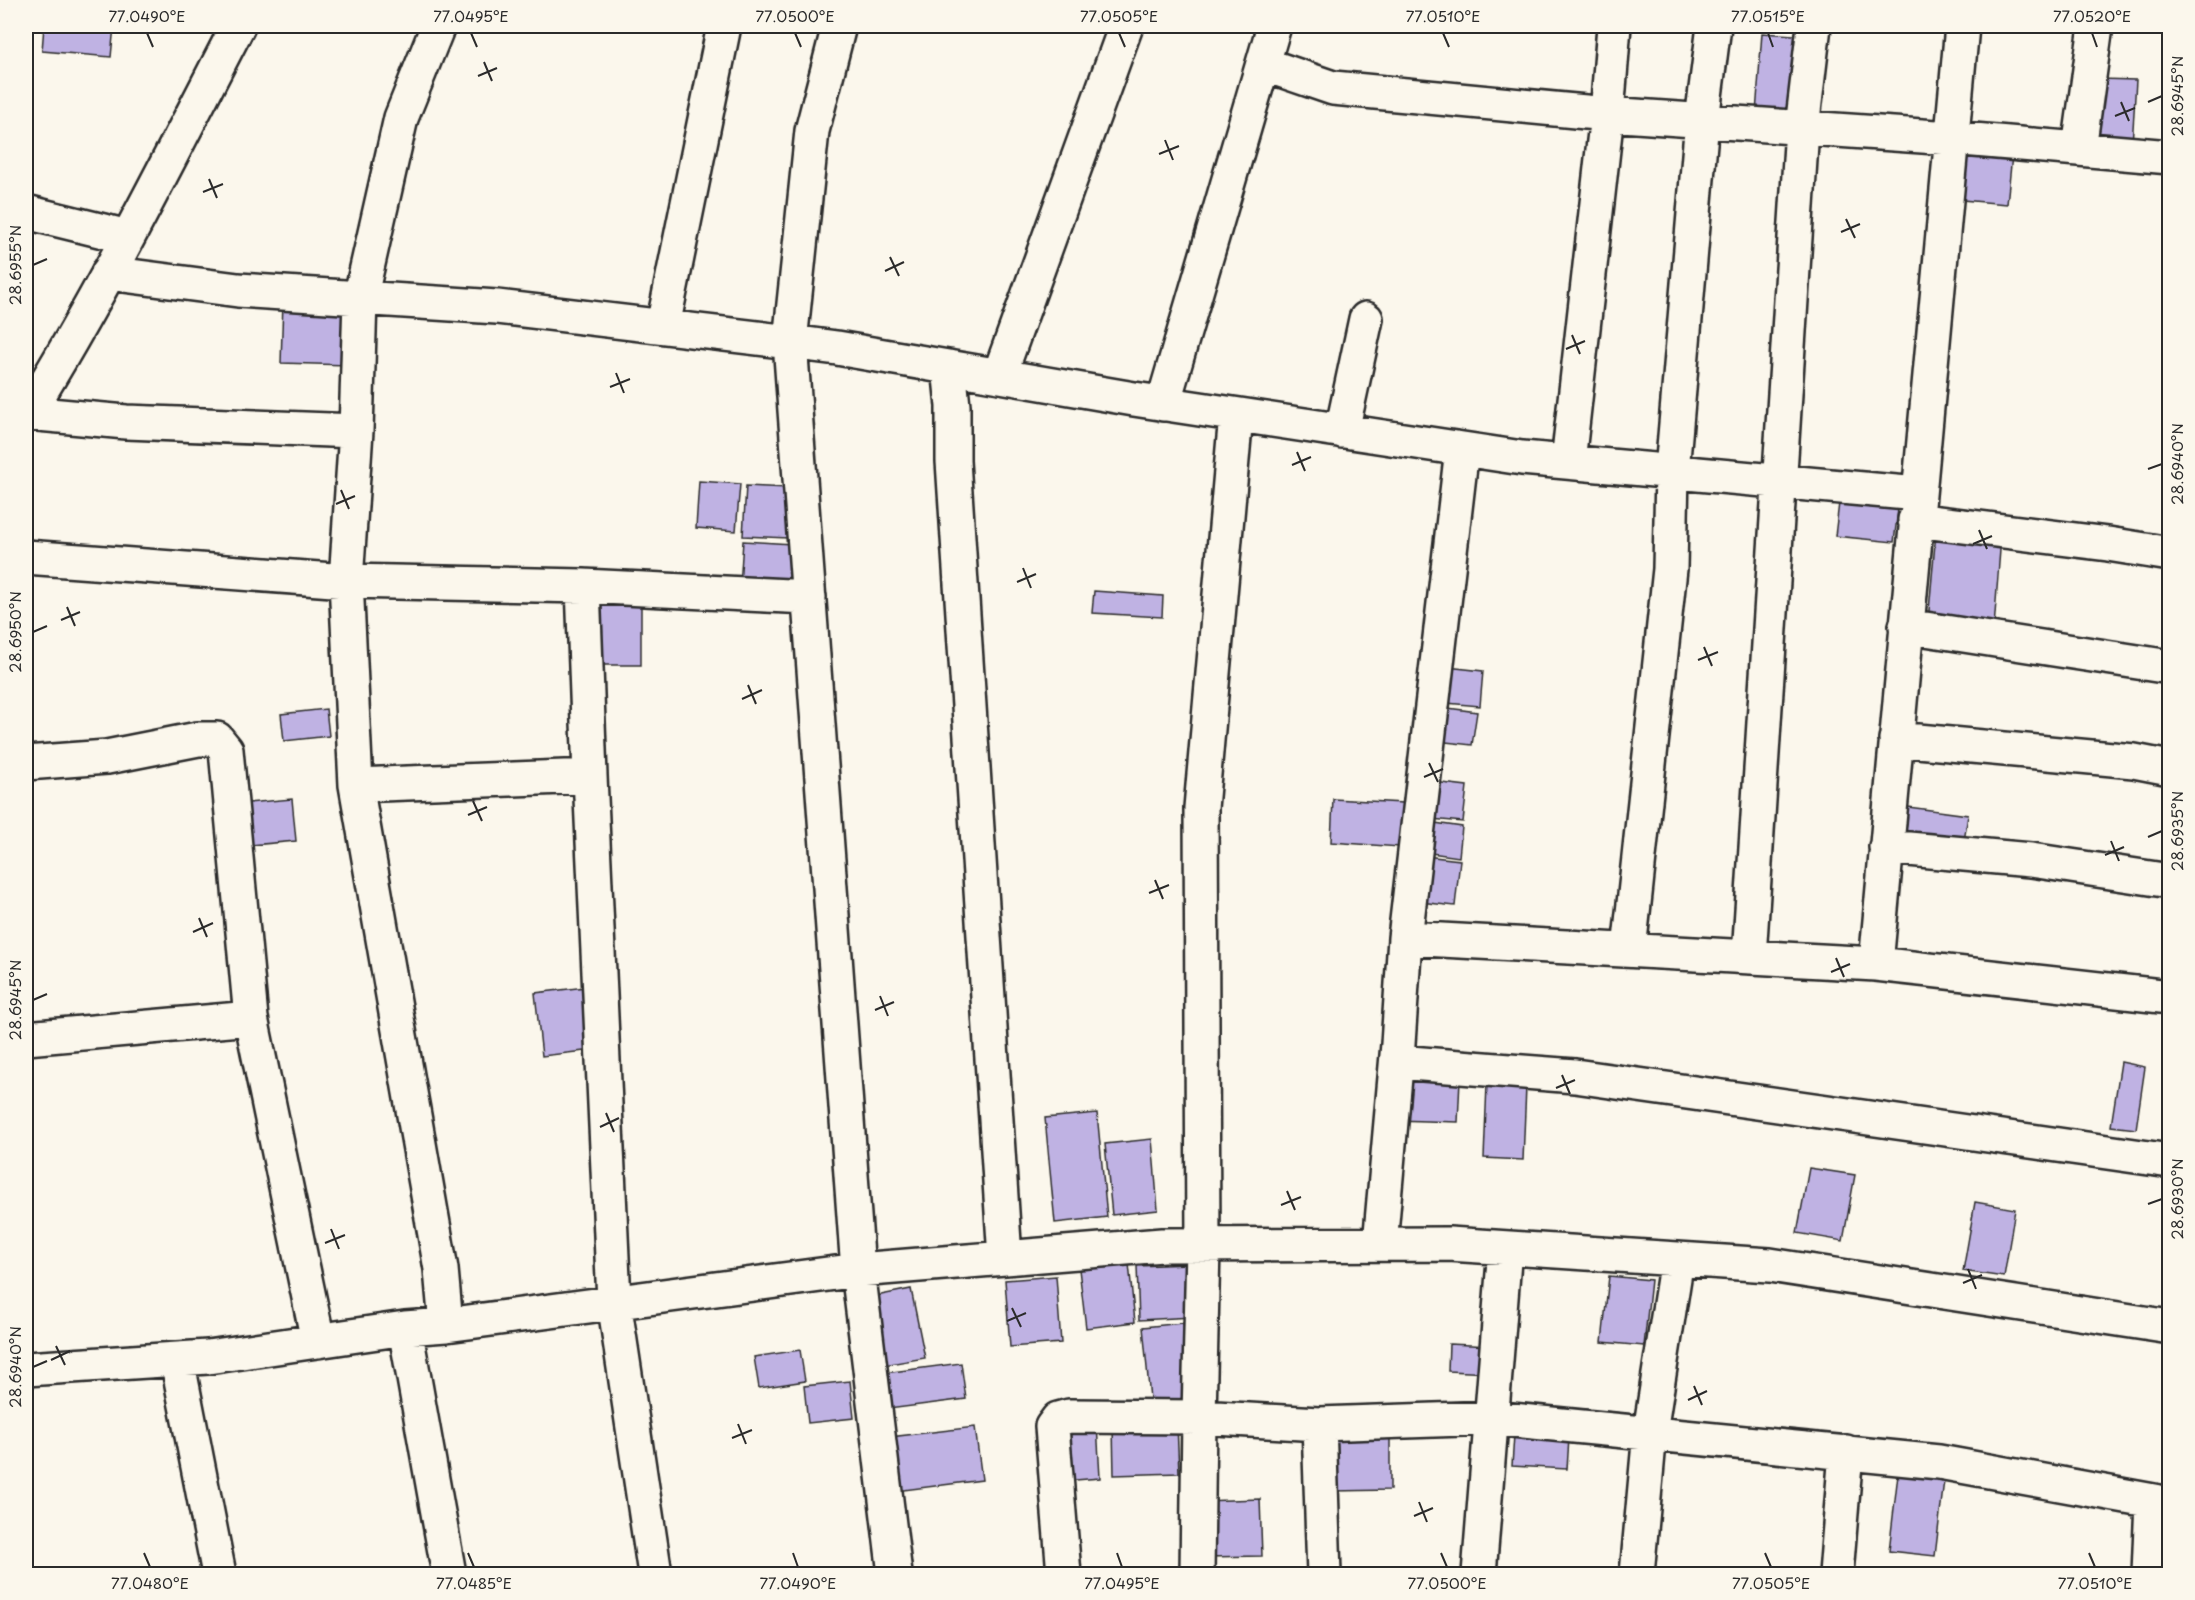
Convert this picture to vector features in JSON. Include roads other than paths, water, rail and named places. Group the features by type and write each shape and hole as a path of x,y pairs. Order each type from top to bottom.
{"street":[{"path":"238,26 108,273 40,368 26,415 126,422 356,431"},
{"path":"438,26 400,118 360,299 356,431 346,581 356,785 441,1269 446,1325"},
{"path":"663,326 724,26"},
{"path":"839,26 812,131 790,342 858,1270 895,1575"},
{"path":"999,376 1125,26"},
{"path":"1163,404 1274,26"},
{"path":"1569,462 1607,114 1614,26"},
{"path":"1629,950 1670,570 1672,471 1701,120 1714,26"},
{"path":"1749,957 1802,128 1814,26"},
{"path":"1876,964 1962,26"},
{"path":"2079,149 2096,26"},
{"path":"1263,64 1333,88 1607,114 1951,138 2169,157"},
{"path":"26,212 128,237"},
{"path":"108,273 238,290 497,307 790,342 1163,404 1522,458 1779,482 2169,554"},
{"path":"1342,431 1366,319"},
{"path":"949,367 1005,1258"},
{"path":"1197,1575 1202,1244 1201,808 1236,415"},
{"path":"1380,1244 1397,1062 1405,938 1462,449"},
{"path":"26,557 346,581 583,586 809,597"},
{"path":"583,586 614,1301 655,1575"},
{"path":"1906,626 2169,667"},
{"path":"26,763 107,757 198,739 217,739 226,750 251,1018 318,1341"},
{"path":"1896,739 2134,761 2169,768"},
{"path":"356,785 590,776"},
{"path":"1886,847 2031,860 2169,881"},
{"path":"1405,938 1876,964 2169,997"},
{"path":"26,1038 251,1018"},
{"path":"1397,1062 1575,1076 2169,1161"},
{"path":"26,1369 208,1358 405,1328 446,1325 858,1270 1162,1245 1202,1244 1449,1244 1770,1265 2169,1327"},
{"path":"1479,1575 1506,1248"},
{"path":"1637,1575 1650,1432 1677,1259"},
{"path":"405,1328 449,1575"},
{"path":"177,1359 219,1575"},
{"path":"1064,1575 1052,1427 1058,1419 1069,1416 1199,1417 1319,1424 1492,1418 1939,1462 2161,1502 2149,1575"},
{"path":"1319,1424 1324,1575"},
{"path":"1836,1575 1846,1452"}]}
